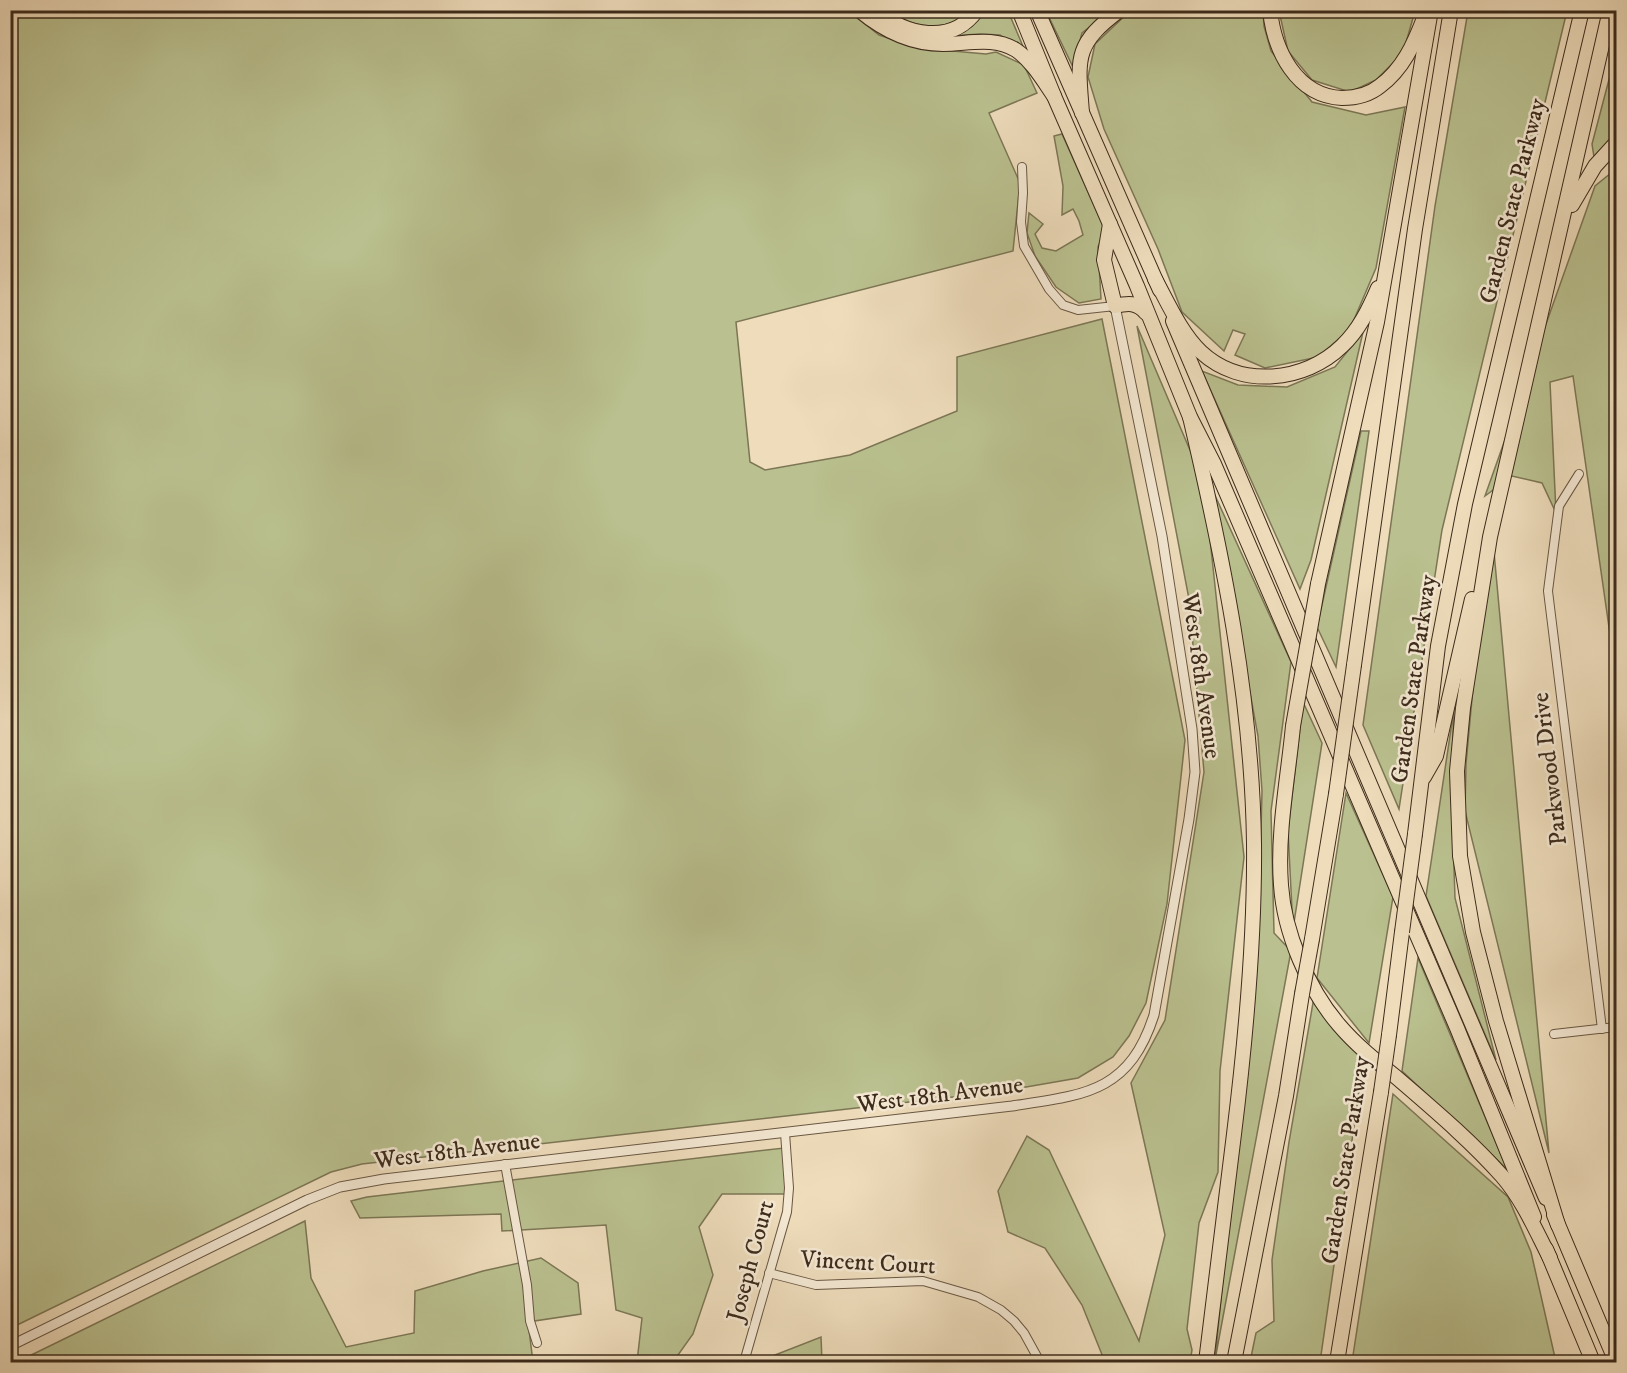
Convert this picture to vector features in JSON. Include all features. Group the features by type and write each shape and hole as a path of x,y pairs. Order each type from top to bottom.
{"highway":[{"path":"859,10 885,30 909,39 941,44 991,41 1007,46 1019,52 1033,66 1054,96"},
{"path":"876,10 892,22 904,27 941,34 963,25 977,10"},
{"path":"1019,10 1137,286 1190,417 1223,486 1457,1028 1593,1362"},
{"path":"1037,10 1155,279 1616,1362"},
{"path":"1082,113 1079,67 1085,45 1094,32 1120,10"},
{"path":"1270,10 1278,47 1296,75 1304,84 1320,93 1348,98 1374,90 1390,78 1412,49 1429,10"},
{"path":"1429,10 1377,322 1318,584 1293,726 1282,831 1280,876 1287,922 1299,958 1329,1013 1351,1039 1452,1126 1506,1181 1550,1258"},
{"path":"1234,1362 1284,1107 1312,939 1354,665 1414,229 1450,10"},
{"name":"Garden State Parkway","path":"1336,1362 1381,1092 1438,646 1465,504 1582,10"},
{"path":"1422,781 1436,756 1468,613 1490,537 1610,10"},
{"path":"1564,220 1595,166 1617,143"},
{"path":"1110,224 1104,260 1115,306 1133,303 1142,308 1147,315"},
{"path":"1155,279 1180,323 1201,352 1217,363 1236,371 1253,376 1272,377 1299,373 1316,366 1343,346 1368,310 1386,270"},
{"path":"1190,417 1205,478 1239,658 1250,765 1254,841 1249,1012 1206,1362"},
{"path":"1490,537 1460,737 1457,806 1460,856 1467,907 1479,958 1516,1090 1558,1225"}],"street":[{"path":"1022,167 1021,222 1024,246 1049,289 1063,305 1078,310 1115,306"},
{"name":"West 18th Avenue","path":"10,1346 297,1204 330,1191 367,1181 1006,1107 1076,1096 1101,1086 1133,1060 1148,1034 1156,1005 1189,819 1195,772 1194,751 1162,536 1115,306"},
{"name":"Parkwood Drive","path":"1579,474 1559,506 1548,591 1602,1029"},
{"path":"1554,1034 1617,1027"},
{"name":"Joseph Court","path":"744,1362 789,1200 785,1133"},
{"path":"505,1164 527,1285 530,1321 537,1343"},
{"name":"Vincent Court","path":"770,1273 824,1285 923,1281 978,1297 1001,1310 1014,1321 1024,1333 1040,1362"}],"green space":[{"path":"10,11 849,11 879,35 919,48 986,54 996,52 1024,65 1037,93 989,113 1020,183 1013,251 736,322 750,462 765,470 850,455 957,411 957,357 1102,319 1185,740 1167,904 1146,1003 1129,1036 1113,1057 1078,1078 997,1092 362,1164 331,1172 11,1328"},
{"path":"890,11 970,11 952,23 930,26 913,23"},
{"path":"984,11 1008,11 1025,51 1000,35 948,36 975,22"},
{"path":"1046,11 1061,11 1085,17 1110,11 1082,33 1073,67"},
{"path":"1130,11 1263,11 1264,26 1271,51 1312,102 1366,115 1405,107 1376,268 1350,329 1318,357 1265,368 1235,355 1245,334 1233,330 1224,351 1182,312 1158,249 1104,129 1088,77 1095,44"},
{"path":"1279,11 1415,11 1403,53 1376,80 1350,92 1312,80 1288,51"},
{"path":"1468,11 1567,11 1442,530 1399,809 1363,725 1435,206"},
{"path":"1616,53 1616,136 1594,157 1592,144"},
{"path":"1062,134 1105,230 1098,247 1101,299 1079,303 1056,287 1035,256 1027,233 1029,213 1043,224 1035,234 1042,248 1056,251 1083,235 1073,209 1062,215 1063,186 1054,136"},
{"path":"1616,169 1616,676 1573,376 1550,382 1556,513 1542,483 1512,476 1485,496 1595,186"},
{"path":"1137,326 1204,483 1244,857 1220,1071 1218,1172 1199,1223 1187,1329 1192,1350 1190,1362 1105,1362 1082,1305 1045,1248 1008,1232 998,1191 1027,1136 1049,1150 1139,1341 1165,1235 1131,1083 1165,1020 1204,772 1189,599"},
{"path":"1363,332 1311,560 1300,589 1202,371 1238,385 1287,387 1335,367"},
{"path":"1361,431 1369,431 1336,667 1317,627"},
{"path":"1213,491 1291,662 1271,811 1274,933 1291,951 1215,1360 1259,909 1262,791 1258,736"},
{"path":"1494,552 1549,1153 1465,811 1466,764 1478,634"},
{"path":"1303,702 1322,743 1293,929 1288,831"},
{"path":"1454,709 1451,781 1455,898 1496,1060 1426,896"},
{"path":"1346,793 1393,897 1369,1043 1317,978"},
{"path":"1418,958 1507,1169 1402,1071"},
{"path":"1314,997 1368,1060 1360,1085 1320,1362 1250,1362 1256,1333 1274,1321 1272,1260 1289,1142"},
{"path":"1393,1094 1508,1197 1531,1252 1556,1362 1352,1362"},
{"path":"784,1148 788,1194 722,1194 699,1227 713,1275 693,1334 673,1362 637,1362 642,1318 616,1310 606,1225 502,1231 501,1214 360,1218 351,1201 367,1197"},
{"path":"305,1221 311,1278 346,1347 414,1333 415,1291 483,1271 541,1258 578,1283 581,1314 528,1322 533,1362 17,1362"},
{"path":"821,1337 822,1362 772,1362 770,1357"}]}
